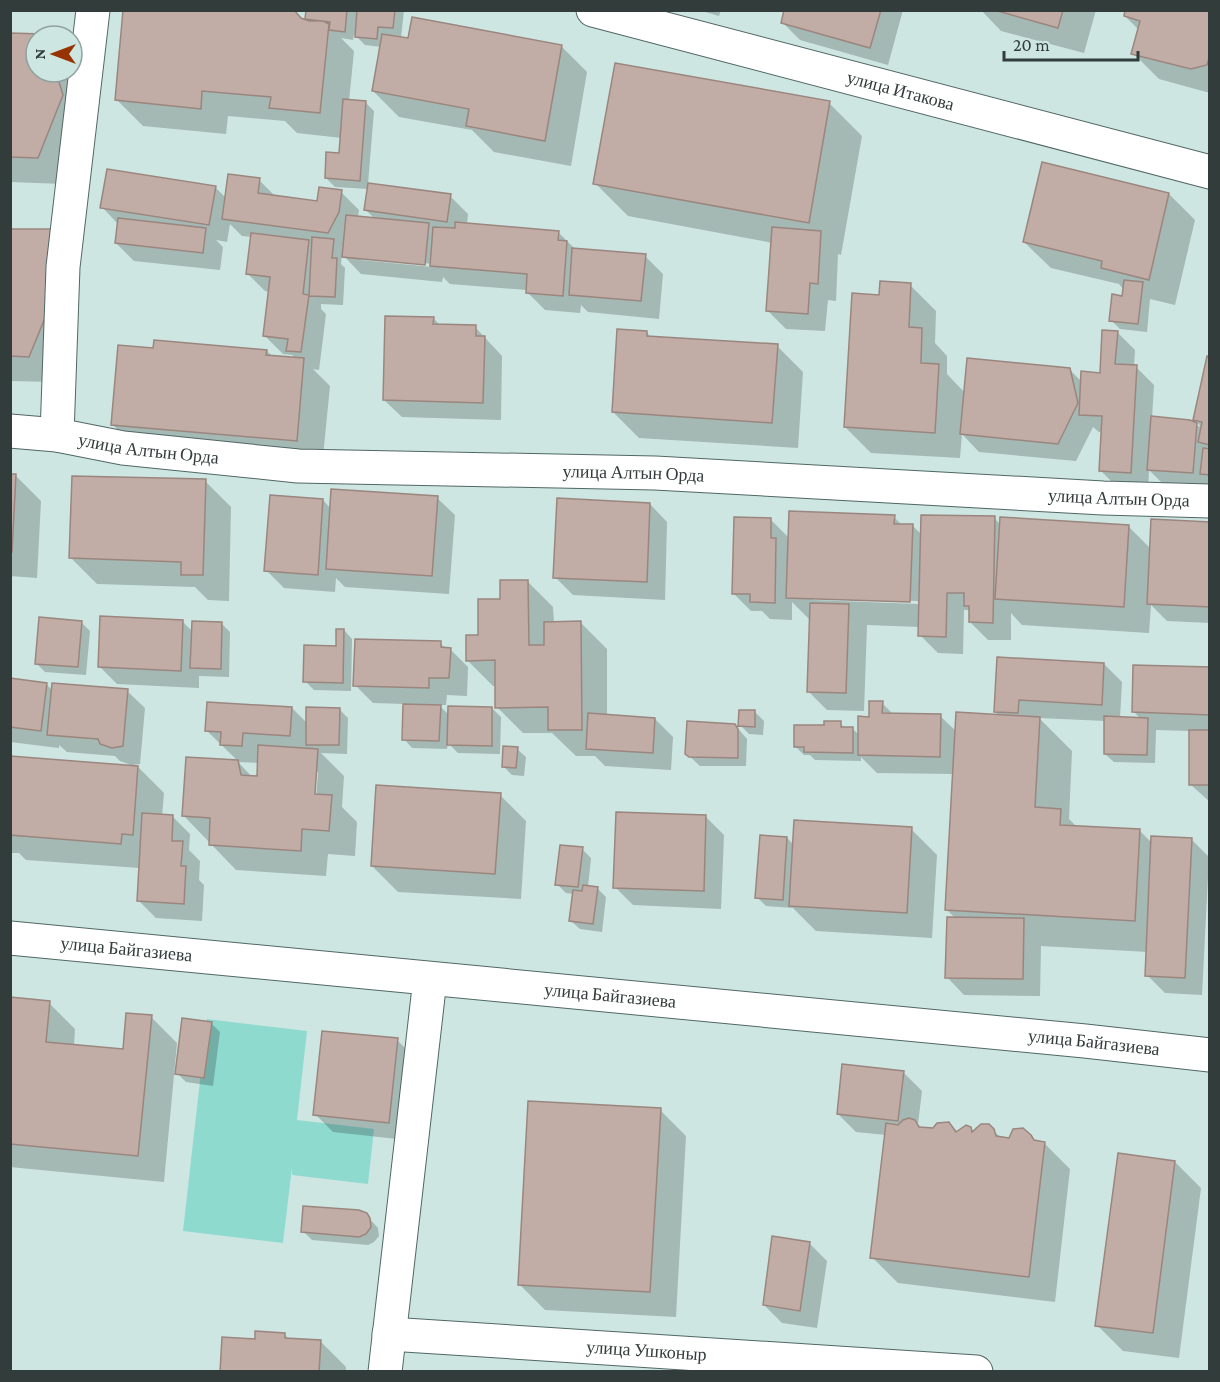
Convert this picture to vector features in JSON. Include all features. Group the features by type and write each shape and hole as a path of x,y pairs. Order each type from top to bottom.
{"street":[{"name":"улица Алтын Орда","path":"57,435 63,267 93,10"},
{"name":"улица Итакова","path":"593,10 1209,172"},
{"name":"улица Алтын Орда","path":"10,431 57,435 123,448 298,466 655,473 1103,498 1209,501"},
{"name":"улица Байгазиева","path":"10,938 1209,1055"},
{"path":"385,1371 430,979"},
{"name":"улица Ушконыр","path":"389,1334 976,1371"}],"green space":[{"path":"207,1019 307,1031 297,1120 374,1129 368,1184 292,1175 292,1167 283,1243 183,1231"}],"building":[{"path":"123,10 294,10 301,18 329,24 320,113 269,108 271,97 202,91 201,109 115,100"},
{"path":"306,10 347,10 345,32 329,30 330,22 305,19"},
{"path":"357,10 395,10 393,28 378,27 377,39 355,37"},
{"path":"784,10 881,10 870,48 781,23"},
{"path":"994,10 1063,10 1058,28"},
{"path":"1125,10 1210,10 1210,54 1207,65 1191,69 1131,54 1140,21 1124,16"},
{"path":"412,17 562,45 545,141 466,126 469,109 372,91 382,34 408,38"},
{"path":"10,33 24,33 24,84 60,84 63,95 38,158 10,157"},
{"path":"615,63 830,101 809,223 593,184"},
{"path":"343,99 366,101 360,181 325,178 326,152 339,153"},
{"path":"1042,162 1169,193 1149,280 1101,268 1102,261 1023,242"},
{"path":"107,169 216,186 209,225 100,208"},
{"path":"228,174 260,178 258,193 317,201 319,187 342,190 339,212 328,233 222,219"},
{"path":"368,183 451,194 447,222 364,210"},
{"path":"346,215 429,223 425,265 342,257"},
{"path":"118,218 206,228 203,253 115,243"},
{"path":"455,222 559,231 558,240 567,241 563,296 526,293 527,274 430,266 433,227 455,228"},
{"path":"772,227 821,231 818,284 810,283 808,314 766,311"},
{"path":"10,229 51,229 49,308 29,357 10,356"},
{"path":"251,233 309,240 303,294 309,295 301,352 286,351 288,339 263,336 270,277 246,274"},
{"path":"312,237 334,239 332,258 337,258 335,297 309,296"},
{"path":"572,248 646,254 641,301 569,295"},
{"path":"1124,280 1143,282 1138,324 1109,321 1112,294 1122,296"},
{"path":"880,281 911,283 909,327 922,328 921,363 939,364 935,433 844,427 852,293 879,295"},
{"path":"385,316 434,317 433,324 476,325 476,336 485,336 483,403 383,400"},
{"path":"617,329 647,331 647,336 778,344 772,423 612,412"},
{"path":"1102,330 1118,331 1115,364 1137,365 1131,473 1099,471 1102,416 1079,415 1081,371 1100,373"},
{"path":"154,340 267,350 266,355 304,358 297,441 111,425 118,345 153,348"},
{"path":"1207,356 1210,357 1210,445 1198,442 1202,422 1193,420"},
{"path":"967,358 1070,368 1078,403 1058,444 960,434"},
{"path":"1151,416 1190,420 1197,423 1193,473 1147,470"},
{"path":"1203,448 1210,449 1210,475 1200,474"},
{"path":"10,474 16,474 12,552 10,552"},
{"path":"72,476 206,479 203,575 181,575 181,562 69,558"},
{"path":"331,489 438,496 432,576 326,569"},
{"path":"270,495 323,499 318,575 264,571"},
{"path":"557,498 650,503 647,582 553,578"},
{"path":"789,511 895,515 894,524 913,524 910,602 786,598"},
{"path":"921,515 995,516 993,623 969,622 969,606 964,606 964,593 947,593 946,637 918,636"},
{"path":"734,517 771,518 771,538 776,538 775,603 750,602 750,594 732,594"},
{"path":"1000,517 1129,525 1124,607 995,599"},
{"path":"1151,519 1210,522 1210,607 1147,604"},
{"path":"500,580 528,580 529,645 544,645 544,622 581,621 582,730 548,730 548,707 495,708 495,660 466,661 466,635 478,635 478,599 500,599"},
{"path":"810,603 849,604 846,693 807,692"},
{"path":"100,616 183,620 181,671 98,667"},
{"path":"39,617 82,621 78,667 35,664"},
{"path":"192,621 222,622 221,669 190,668"},
{"path":"336,629 344,629 343,683 303,682 304,645 336,646"},
{"path":"355,639 441,641 441,647 451,648 449,678 429,678 429,688 353,686"},
{"path":"997,657 1104,663 1102,705 1019,700 1018,713 994,712"},
{"path":"1133,665 1210,667 1210,715 1132,712"},
{"path":"10,678 47,683 41,731 10,727"},
{"path":"52,683 128,689 123,746 112,748 100,744 98,739 47,735"},
{"path":"869,701 883,701 882,713 941,714 940,757 858,755 858,716 869,717"},
{"path":"207,702 292,707 290,736 243,733 242,746 220,745 221,732 205,731"},
{"path":"403,704 441,705 439,741 402,740"},
{"path":"448,706 492,707 492,746 447,745"},
{"path":"306,707 340,708 339,745 306,745"},
{"path":"739,710 755,710 755,727 738,726"},
{"path":"956,712 1040,717 1035,807 1061,809 1060,825 1140,829 1135,921 945,910"},
{"path":"588,713 655,718 653,753 586,749"},
{"path":"1104,716 1148,718 1147,755 1104,754"},
{"path":"687,721 735,724 738,729 738,758 689,757 685,754"},
{"path":"824,721 841,721 841,727 853,727 853,753 804,752 804,747 794,747 794,725 824,725"},
{"path":"1189,730 1210,730 1210,785 1189,785"},
{"path":"258,745 318,749 315,794 332,795 329,831 302,829 301,851 209,845 210,818 182,816 186,757 238,760 241,775 257,776"},
{"path":"503,746 518,747 516,768 502,767"},
{"path":"10,756 138,766 133,835 122,834 121,844 10,835"},
{"path":"376,785 501,793 495,874 371,866"},
{"path":"616,812 706,815 704,891 613,888"},
{"path":"142,813 173,815 172,841 183,841 181,866 186,866 184,904 137,901"},
{"path":"794,820 912,827 907,913 789,906"},
{"path":"760,835 787,837 783,900 755,898"},
{"path":"1151,836 1192,838 1185,978 1145,976"},
{"path":"560,845 583,847 578,887 555,885"},
{"path":"583,885 598,887 593,924 569,921 573,890 582,891"},
{"path":"947,917 1024,918 1023,979 945,978"},
{"path":"10,997 50,1001 46,1042 123,1049 126,1013 152,1015 138,1156 10,1144"},
{"path":"182,1018 212,1022 204,1078 175,1074"},
{"path":"322,1031 398,1038 389,1123 313,1115"},
{"path":"842,1064 904,1071 898,1121 837,1114"},
{"path":"528,1101 661,1108 650,1292 518,1285"},
{"path":"909,1118 915,1120 919,1127 933,1128 937,1123 949,1122 956,1132 966,1125 971,1127 972,1132 981,1124 989,1124 996,1136 1009,1138 1013,1129 1023,1128 1034,1140 1045,1142 1029,1277 870,1258 886,1123 898,1125"},
{"path":"1118,1153 1175,1161 1153,1333 1095,1326"},
{"path":"303,1206 359,1210 367,1213 371,1227 366,1234 359,1237 301,1232"},
{"path":"772,1236 810,1242 800,1311 763,1305"},
{"path":"255,1331 285,1333 285,1338 321,1340 319,1372 220,1372 222,1337 255,1339"}]}
